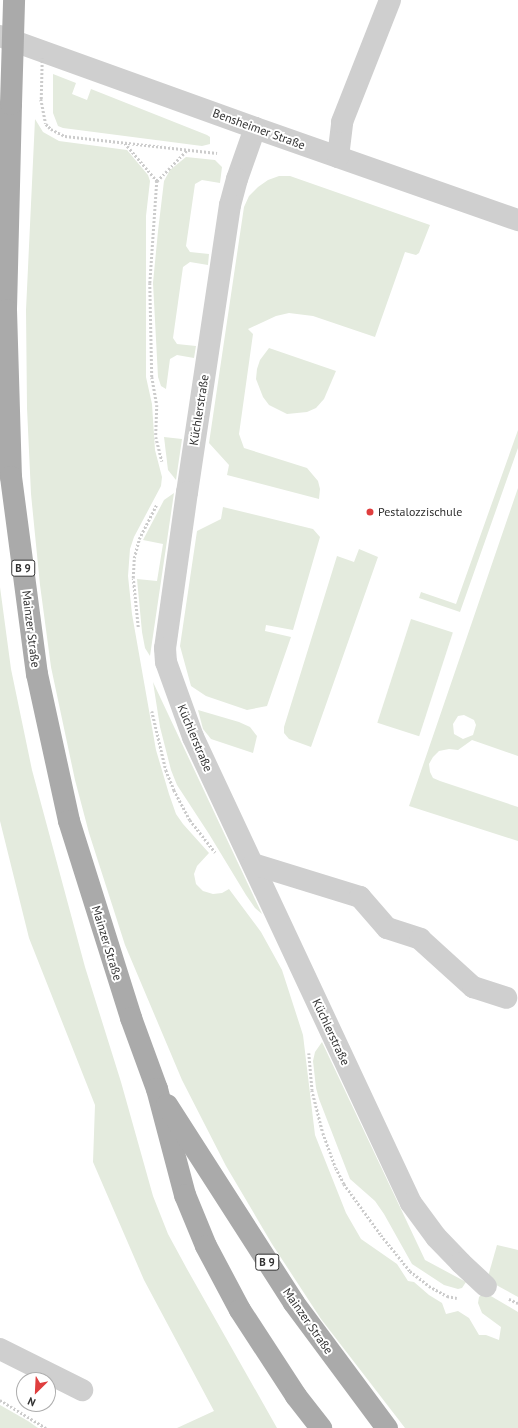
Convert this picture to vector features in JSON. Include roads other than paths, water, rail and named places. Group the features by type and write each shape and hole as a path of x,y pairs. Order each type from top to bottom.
{"main road":[{"name":"Mainzer Straße","path":"14,0 6,310 11,477 37,674 69,821 131,1018 157,1089 185,1195 206,1246 240,1310 296,1396 321,1428"},
{"name":"Mainzer Straße","path":"157,1089 244,1228 294,1303 387,1428"}],"street":[{"path":"338,157 342,122 390,0"},
{"name":"Bensheimer Straße","path":"0,36 518,220"},
{"name":"Küchlerstraße","path":"256,128 244,155 230,205 165,648 166,662 193,737 411,1203 436,1237 460,1263 486,1286"},
{"path":"253,864 360,897 387,928 420,939 473,986 506,998"},
{"path":"0,1349 82,1390"}],"place":[{"name":"Pestalozzischule","path":"370,512"}]}
